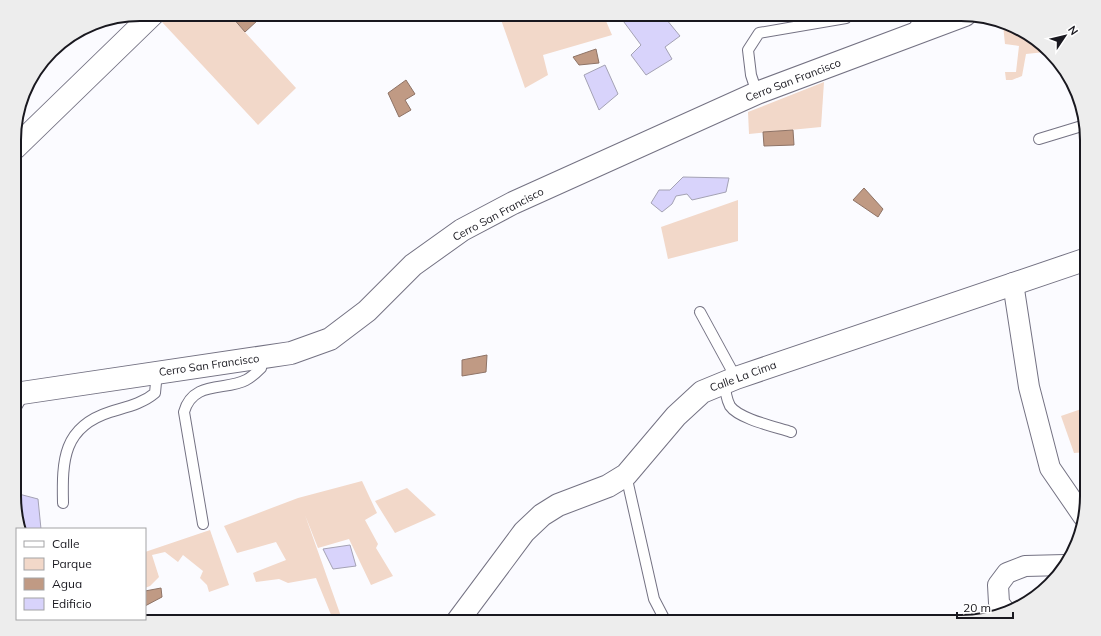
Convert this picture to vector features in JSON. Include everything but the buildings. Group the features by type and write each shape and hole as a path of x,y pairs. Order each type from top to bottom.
{"street":[{"path":"21,142 146,21"},
{"name":"Cerro San Francisco","path":"21,398 158,372 291,353 330,339 367,312 413,265 462,230 513,203 757,93 923,23 934,21"},
{"name":"Calle La Cima","path":"462,615 524,532 542,515 558,505 608,486 626,475 676,416 702,392 730,380 1080,261"},
{"path":"1013,283 1029,387 1050,468 1079,510"},
{"path":"1002,608 999,603 998,586 1007,573 1025,566 1058,564"}],"lane":[{"path":"757,93 751,75 748,50 759,33 829,21"},
{"path":"1039,139 1079,127"},
{"path":"700,312 730,380 726,396 731,408 745,417 791,432"},
{"path":"203,524 184,412 187,402 199,393 213,387 246,380 261,368 263,358"},
{"path":"63,503 62,471 68,447 78,429 98,416 145,401 155,393 158,372"},
{"path":"626,475 654,599 662,615"}],"green space":[{"path":"161,21 235,21 296,88 258,125"},
{"path":"501,21 606,21 612,35 543,55 548,75 525,88"},
{"path":"1003,29 1021,37 1041,52 1026,54 1022,76 1012,80 1006,80 1005,72 1016,72 1019,46 1005,44"},
{"path":"824,82 821,127 749,134 748,112"},
{"path":"738,200 738,241 668,259 661,227"},
{"path":"1080,409 1080,453 1074,453 1061,416"},
{"path":"362,481 377,513 365,520 378,544 376,548 393,576 371,585 349,539 318,548 305,515 341,615 331,615 316,578 288,583 279,579 256,582 253,573 286,560 276,542 237,553 224,526 298,498"},
{"path":"407,488 436,515 395,533 375,501"},
{"path":"210,530 229,585 209,592 207,585 200,578 203,571 183,555 178,562 165,552 152,555 159,577 150,586 146,588 146,552"}],"water":[{"path":"235,21 257,21 245,32"},
{"path":"596,49 599,63 579,65 573,57"},
{"path":"406,80 415,94 405,100 411,110 399,117 388,93"},
{"path":"793,130 794,145 764,146 763,132"},
{"path":"864,188 883,209 878,217 853,200"},
{"path":"487,355 486,372 462,376 462,360"},
{"path":"161,588 162,597 146,605 146,591"}]}
